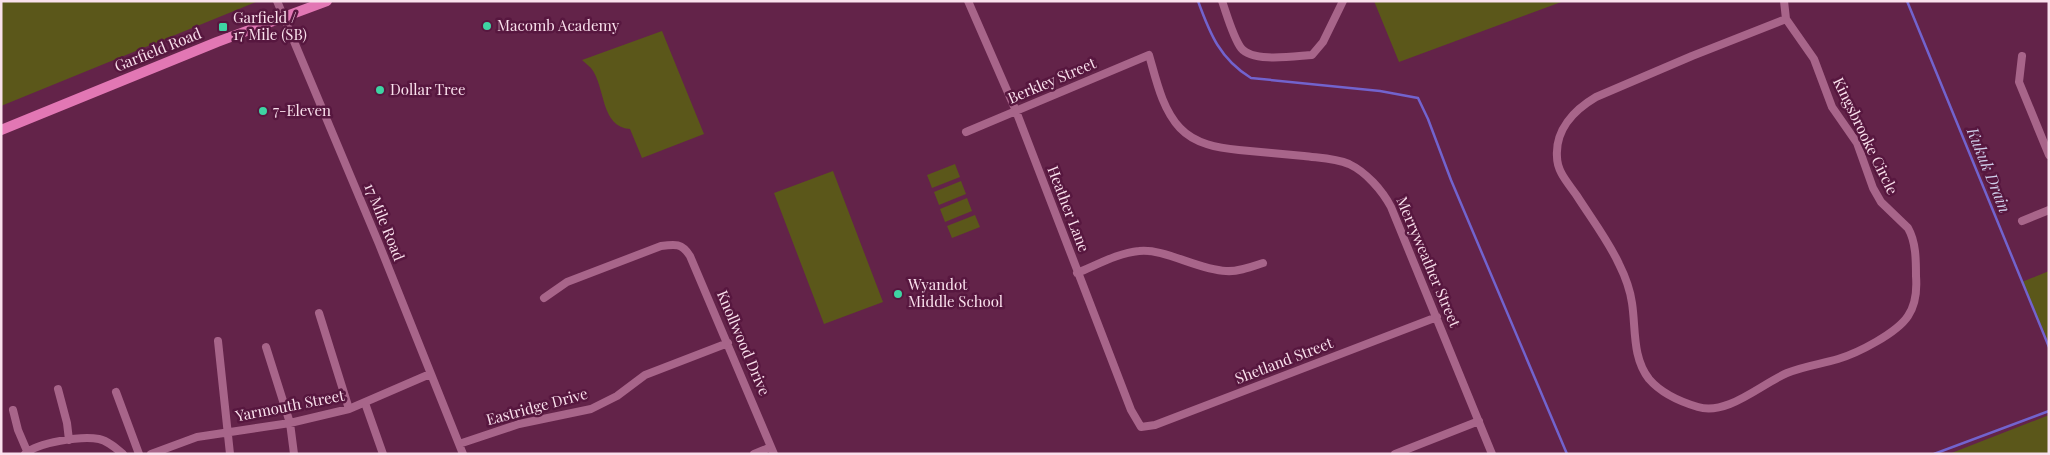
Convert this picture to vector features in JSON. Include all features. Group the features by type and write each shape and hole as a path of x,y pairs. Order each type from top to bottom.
{"main road":[{"name":"Garfield Road","path":"1,130 88,96 146,70 326,1"}],"street":[{"name":"17 Mile Road","path":"277,1 379,244 463,454"},
{"name":"Heather Lane","path":"968,1 1016,111 1131,410 1141,428"},
{"path":"1222,1 1239,45 1248,54 1265,57 1312,55 1323,42 1343,1"},
{"path":"1784,1 1786,19"},
{"name":"Kingsbrooke Circle","path":"1786,19 1814,59 1832,107 1857,143 1873,188 1881,202 1911,233 1916,267 1914,302 1903,322 1860,350 1838,359 1794,370 1727,406 1709,409 1699,408 1660,389 1642,367 1638,358 1632,303 1624,276 1610,246 1562,174 1556,158 1557,147 1561,132 1568,120 1582,105 1596,97 1786,19"},
{"name":"Berkley Street","path":"966,132 1149,55"},
{"name":"Merryweather Street","path":"1149,55 1157,82 1173,118 1190,137 1211,146 1232,150 1328,159 1348,164 1362,173 1387,198 1492,454"},
{"path":"2022,56 2019,82 2049,156"},
{"path":"2022,221 2049,210"},
{"name":"Knollwood Drive","path":"544,298 567,282 661,246 681,245 690,256 773,450"},
{"path":"1077,272 1140,250 1226,271 1264,263"},
{"path":"319,313 349,409"},
{"name":"Shetland Street","path":"1141,428 1155,425 1437,317"},
{"path":"218,341 230,454"},
{"name":"Eastridge Drive","path":"459,444 519,424 591,408 616,396 637,380 653,372 728,343"},
{"path":"266,348 290,423 294,454"},
{"name":"Yarmouth Street","path":"155,453 184,440 290,423 349,409 430,374"},
{"path":"58,389 67,423 69,440"},
{"path":"116,392 139,454"},
{"path":"365,403 382,454"},
{"path":"13,410 26,453 41,446 69,440 100,440 109,443 123,454"},
{"path":"1395,454 1479,421"},
{"path":"754,454 773,450"}],"shaded area":[{"path":"1,1 255,1 256,2 1,106"},
{"path":"1374,1 1564,1 1399,62"},
{"path":"662,31 704,134 642,158 630,129 620,127 608,114 596,76 591,68 582,60"},
{"path":"955,164 960,177 932,188 927,175"},
{"path":"833,171 883,302 824,324 774,193"},
{"path":"961,181 966,194 939,205 934,192"},
{"path":"967,198 972,211 945,222 940,209"},
{"path":"975,215 980,227 952,238 947,226"},
{"path":"2049,271 2049,343 2022,282"},
{"path":"2049,415 2049,454 1949,454"}],"waterway":[{"path":"1198,1 1217,45 1231,63 1251,78 1380,91 1418,98 1567,454"},
{"name":"Kukuk Drain","path":"1907,1 2049,347"},
{"name":"Kukuk Drain","path":"1934,454 2049,411"}],"place":[{"name":"Macomb Academy","path":"487,26"},
{"name":"Garfield / 17 Mile (SB)","path":"223,27"},
{"name":"Dollar Tree","path":"380,90"},
{"name":"7-Eleven","path":"263,111"},
{"name":"Wyandot Middle School","path":"898,294"}]}
